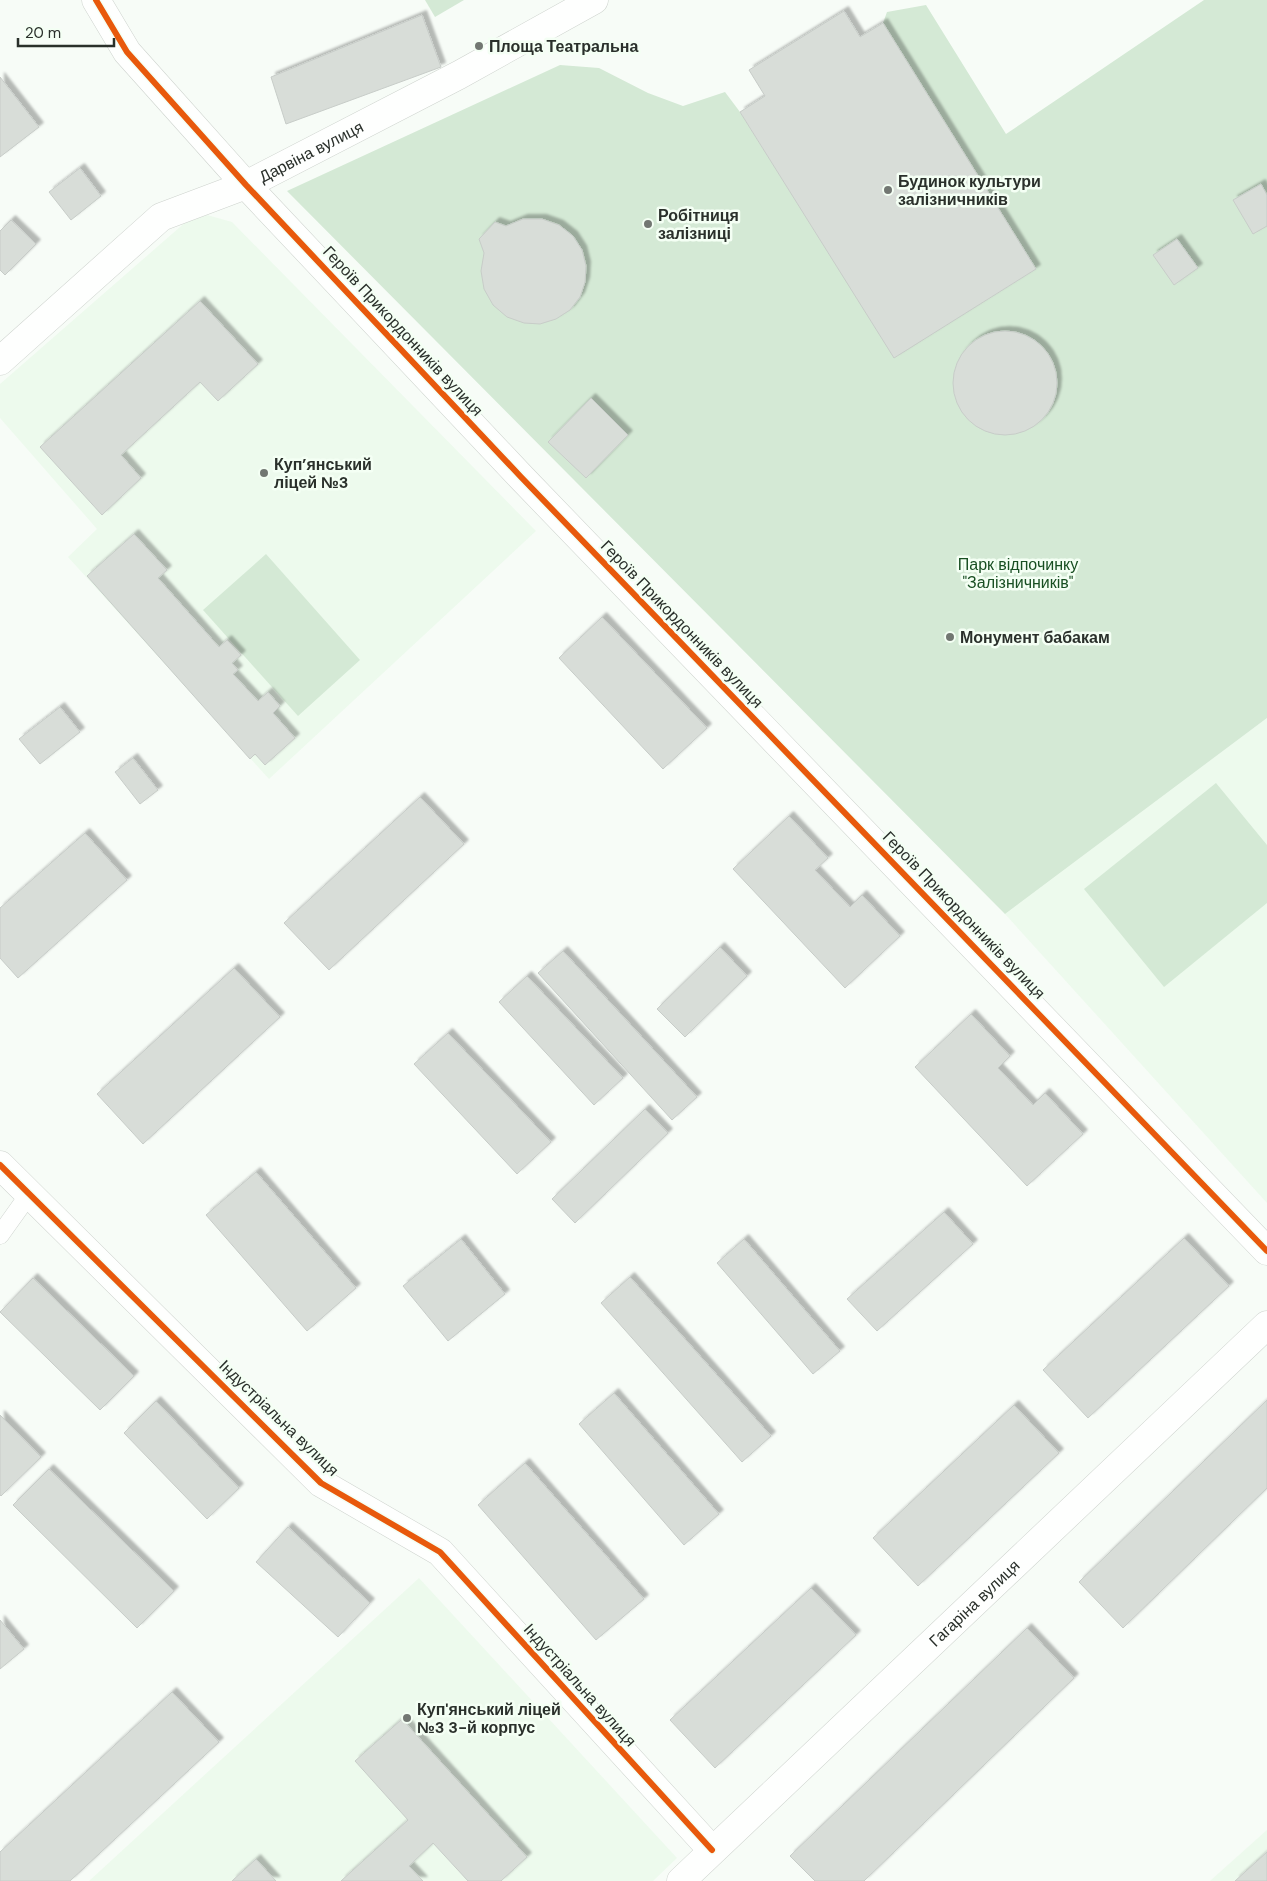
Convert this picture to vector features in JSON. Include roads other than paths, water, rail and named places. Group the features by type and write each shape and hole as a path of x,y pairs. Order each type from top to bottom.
{"street":[{"name":"Героїв Прикордонників вулиця","path":"96,0 127,52 246,185 548,504 1267,1251"},
{"name":"Дарвіна вулиця","path":"0,361 161,217 246,185 459,75 594,0"},
{"name":"Індустріальна вулиця","path":"0,1165 321,1483 440,1552 712,1850"},
{"name":"Гагаріна вулиця","path":"682,1881 712,1850 1267,1324"}],"lane":[{"path":"0,1235 30,1194"}],"place":[{"name":"Площа Театральна","path":"479,46"},
{"name":"Будинок культури залізничників","path":"888,190"},
{"name":"Робітниця залізниці","path":"648,224"},
{"name":"Куп’янський ліцей №3","path":"264,473"},
{"name":"Монумент бабакам","path":"950,637"},
{"name":"Куп'янський ліцей №3 3-й корпус","path":"407,1718"}],"park label":[{"name":"Парк відпочинку \"Залізничників\"","path":"1018,573"}]}
